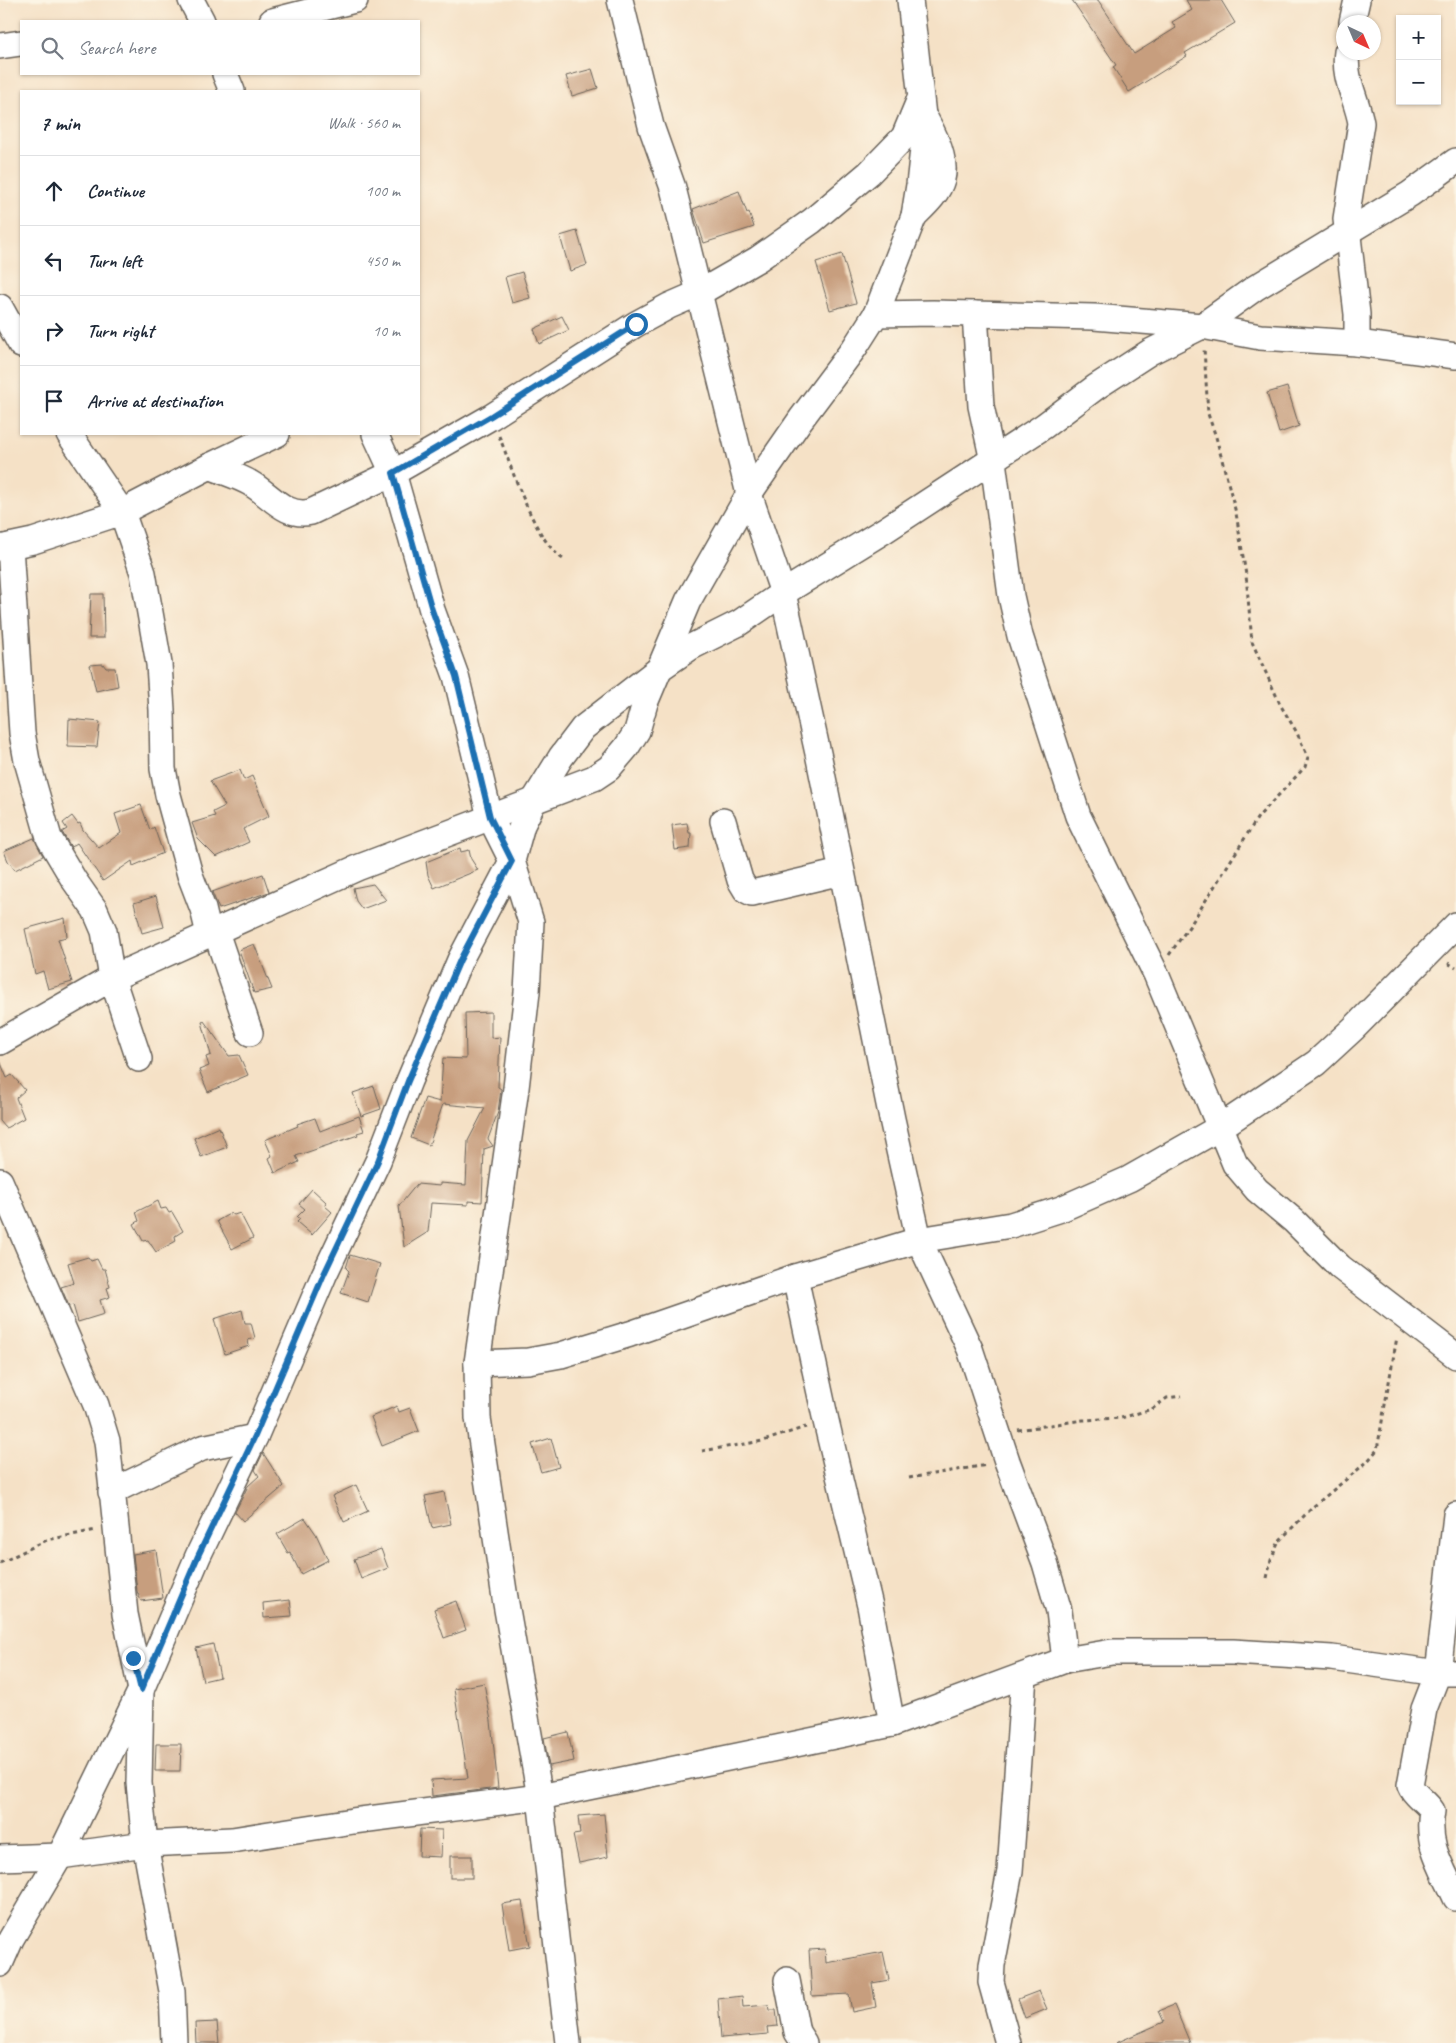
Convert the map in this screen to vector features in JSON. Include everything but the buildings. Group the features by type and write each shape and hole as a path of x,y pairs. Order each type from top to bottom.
{"street":[{"path":"191,0 201,20"},
{"path":"276,20 355,0"},
{"path":"620,0 651,126 673,188 749,494 783,593 819,758 892,1119 919,1240 970,1349 1007,1461 1047,1571 1059,1612 1066,1660"},
{"path":"0,1042 112,978 212,933 357,868 594,778 609,768 637,731 645,704 688,601 749,494 801,419 855,347 876,314 914,216 923,149 922,107 910,0"},
{"path":"1354,15 1357,0"},
{"path":"0,46 20,43"},
{"path":"1346,60 1350,87 1359,108 1361,123 1346,219 1357,314 1357,343"},
{"path":"225,75 232,90"},
{"path":"210,466 249,483 289,512 301,514 311,512 393,473 491,416 636,324 669,306 699,293 758,259 812,221 869,173 904,136 922,107"},
{"path":"0,1964 10,1939 60,1856 141,1690 198,1556 255,1436 324,1274 378,1161 408,1081 460,960 512,861 522,826 535,799 561,757 583,728 660,669 692,648 739,623 783,593 993,461 1044,426 1096,386 1150,352 1202,326 1263,283 1410,194 1456,161"},
{"path":"0,307 20,343"},
{"path":"876,314 933,313 1094,317 1202,326 1260,337 1357,343 1456,356"},
{"path":"975,314 981,406 993,461 1011,596 1020,636 1078,816 1156,974 1235,1164 1257,1190 1294,1221 1340,1267 1456,1356"},
{"path":"70,435 122,512 143,573 159,664 163,769 168,796 190,874 250,1033"},
{"path":"139,1059 112,978 104,931 95,910 74,880 49,838 27,761 22,733 5,547 32,541 122,512 210,466 275,435"},
{"path":"375,435 393,473 432,610 456,676 490,817 512,861 531,922 527,984 516,1088 477,1363 478,1418 505,1598 540,1797 568,2043"},
{"path":"724,821 740,880 746,890 752,893 841,872"},
{"path":"477,1363 528,1361 561,1355 630,1334 795,1277 919,1240 1011,1225 1061,1210 1130,1179 1219,1128 1316,1063 1354,1028 1456,925"},
{"path":"0,1182 96,1405 107,1441 114,1529 125,1614 141,1690 139,1783 146,1844 172,1991 174,2043"},
{"path":"795,1277 826,1421 869,1598 892,1724"},
{"path":"111,1492 202,1448 255,1436"},
{"path":"1456,1515 1447,1673 1424,1709 1410,1785 1412,1792 1426,1802 1432,1811 1430,1820 1432,1848 1456,1898"},
{"path":"0,1858 60,1856 146,1844 232,1840 353,1821 540,1797 892,1724 1066,1660 1112,1652 1233,1652 1332,1658 1447,1673"},
{"path":"1008,2043 991,1982 992,1965 1010,1871 1024,1676"},
{"path":"786,1980 798,2036 804,2043"}],"path":[{"path":"1156,974 1192,924 1258,817 1305,767 1308,757 1296,731 1281,706 1252,642 1246,575 1236,513 1208,414 1202,326"},
{"path":"491,416 526,502 545,542 553,552 564,558"},
{"path":"1267,1578 1271,1560 1279,1541 1314,1506 1367,1462 1377,1450 1401,1314"},
{"path":"998,1433 1083,1420 1121,1418 1152,1409 1167,1398 1181,1396"},
{"path":"702,1451 763,1441 826,1421"},
{"path":"909,1478 1007,1461"},
{"path":"0,1563 47,1540 88,1531 114,1529"}],"route":[{"path":"133,1658 141,1690 198,1556 255,1436 324,1274 378,1161 408,1081 460,960 512,861 490,817 456,676 432,610 393,473 491,416 636,324"}]}
